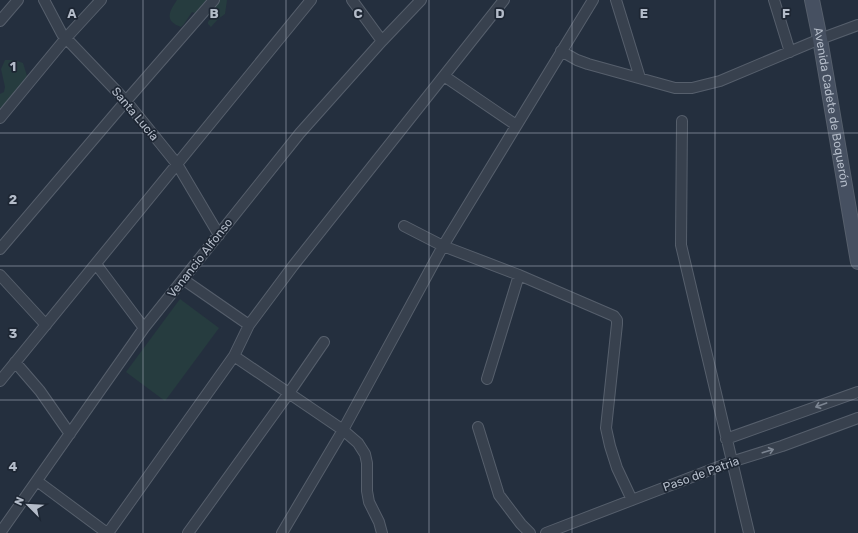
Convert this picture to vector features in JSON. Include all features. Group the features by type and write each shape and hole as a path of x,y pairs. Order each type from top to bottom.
{"main road":[{"name":"Avenida Cadete de Boquerón","path":"812,0 858,262"}],"street":[{"path":"0,21 18,0"},
{"name":"Santa Lucía","path":"44,0 62,34 126,101 177,164 219,234"},
{"path":"0,118 66,38 101,0"},
{"path":"0,249 214,0"},
{"path":"0,381 311,0"},
{"path":"352,0 382,41"},
{"name":"Venancio Alfonso","path":"0,533 144,328 184,280 300,133 382,41 421,0"},
{"path":"37,480 107,533 234,356 249,325 293,266 504,0"},
{"path":"282,533 343,430 443,246 593,0"},
{"path":"616,0 640,78"},
{"path":"774,0 790,52"},
{"path":"561,51 588,64 675,88 692,88 720,81 820,39 858,25"},
{"path":"444,76 516,126"},
{"path":"682,121 681,244 731,462 749,533"},
{"path":"404,226 443,246 519,275 614,316 617,320 606,428 616,468 632,500"},
{"path":"96,264 144,328"},
{"path":"0,275 46,325"},
{"path":"487,378 519,275"},
{"path":"184,280 249,325"},
{"path":"188,533 324,342"},
{"path":"234,356 343,430 358,443 365,454 367,463 367,491 369,502 379,522 382,533"},
{"path":"15,362 40,391 70,434"},
{"path":"726,439 858,392"},
{"name":"Paso de Patria","path":"546,533 731,462 782,446 858,418"},
{"path":"478,427 499,495 521,524 530,533"}],"green space":[{"path":"177,0 207,0 206,5 200,15 192,12 181,27 176,25 170,19 170,12"},
{"path":"214,0 227,0 225,14 211,27 208,22 213,15 211,10"},
{"path":"5,60 14,60 23,63 27,76 27,85 0,108 0,94 4,92 5,87 1,69"},
{"path":"180,299 219,328 165,401 126,372"}]}
